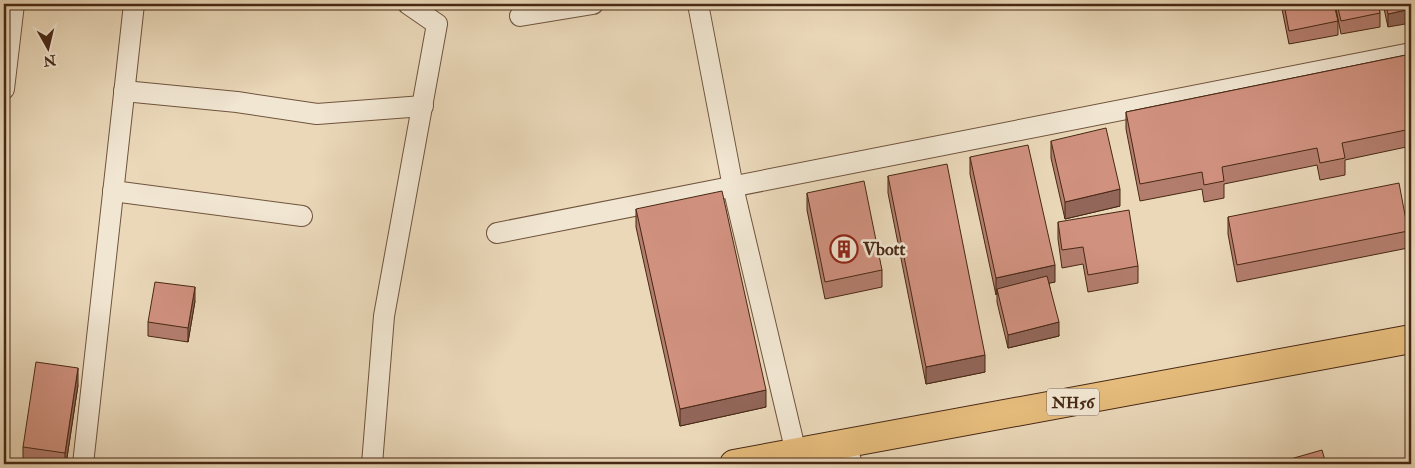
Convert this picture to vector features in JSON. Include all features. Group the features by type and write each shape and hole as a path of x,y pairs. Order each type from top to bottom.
{"highway":[{"name":"NH56","path":"734,464 796,453 849,454 1411,339"}],"street":[{"path":"4,89 14,4"},
{"path":"83,464 134,4"},
{"path":"372,464 384,316 437,24 408,4"},
{"path":"520,16 593,4"},
{"path":"698,4 733,187 796,453"},
{"path":"497,233 1411,54"},
{"path":"124,91 237,102 317,114 423,106"},
{"path":"112,191 302,216"}],"building":[{"path":"1284,4 1334,4 1338,21 1289,31"},
{"path":"1337,4 1378,4 1380,13 1341,21"},
{"path":"1386,4 1411,4 1411,9 1388,14"},
{"path":"1411,54 1411,129 1342,143 1345,158 1320,163 1317,148 1222,167 1224,181 1204,185 1202,172 1140,184 1126,112"},
{"path":"1106,128 1120,189 1065,202 1051,141"},
{"path":"1028,145 1055,265 996,278 970,157"},
{"path":"947,164 985,355 926,367 888,176"},
{"path":"1411,164 1411,179 1407,165"},
{"name":"Vbott","path":"864,181 882,270 825,282 807,193"},
{"path":"1399,183 1408,231 1237,265 1228,217"},
{"path":"722,191 766,390 680,409 636,209"},
{"path":"1129,210 1138,266 1088,275 1083,247 1062,250 1058,222"},
{"path":"1047,276 1059,322 1008,335 997,289"},
{"path":"155,282 195,287 188,328 148,322"},
{"path":"36,362 78,368 65,453 23,447"},
{"path":"1322,450 1326,464 1273,464"}],"place":[{"name":"Vbott","path":"844,249"}]}
